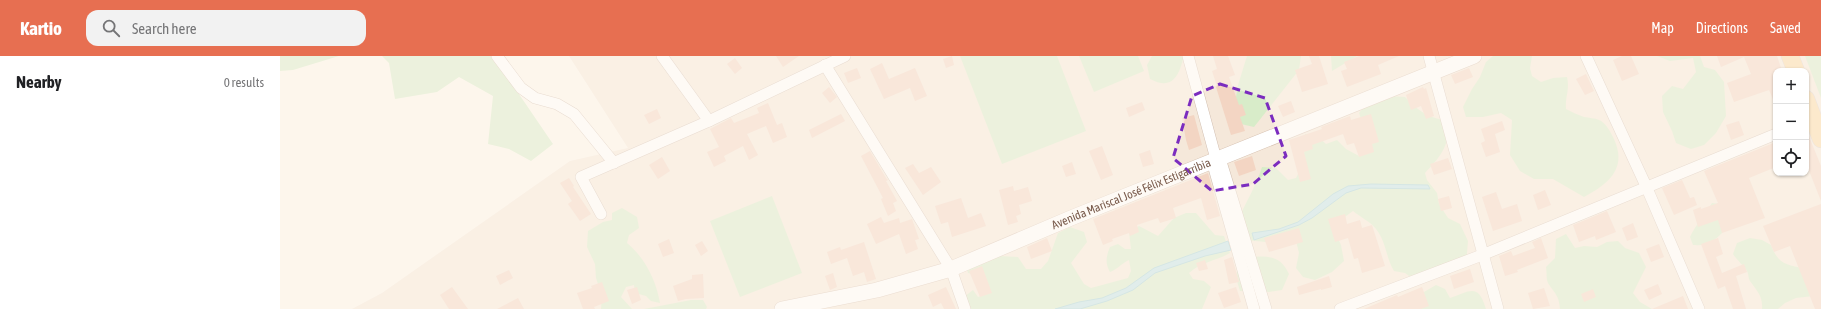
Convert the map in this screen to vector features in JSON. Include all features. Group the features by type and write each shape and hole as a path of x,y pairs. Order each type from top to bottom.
{"main road":[{"name":"Avenida Mariscal José Félix Estigarribia","path":"782,309 877,290 951,269 1216,159 1434,74 1474,56"},
{"path":"1790,56 1795,68"},
{"path":"1808,104 1821,139"}],"street":[{"path":"497,56 521,88 535,98 557,104 574,114 614,163"},
{"path":"662,56 708,121"},
{"path":"601,214 581,177 708,121 845,56"},
{"path":"1188,56 1216,159 1214,168 1233,220 1254,309"},
{"path":"1429,56 1482,255 1498,309"},
{"path":"1586,56 1646,186 1699,309"},
{"path":"825,65 951,269 965,309"},
{"path":"1340,309 1482,255 1646,186 1773,135"},
{"path":"1241,249 1266,309"}],"highlighted area":[{"path":"1220,84 1265,98 1286,156 1253,184 1212,191 1173,158 1192,96"}],"shaded area":[{"path":"569,56 1821,56 1821,309 352,309 382,293 570,161 628,148"}],"green space":[{"path":"280,56 339,56 293,70 280,71"},
{"path":"382,56 493,56 553,144 531,161 509,149 488,144 493,96 459,77 437,92 395,99 389,63"},
{"path":"960,56 1057,56 1086,131 1002,164"},
{"path":"1079,56 1138,56 1144,71 1094,92"},
{"path":"1152,56 1184,56 1177,75 1170,82 1164,83 1150,79 1147,65"},
{"path":"1247,56 1301,56 1299,70 1254,127 1232,122 1238,85"},
{"path":"1331,56 1357,56 1332,71"},
{"path":"1493,56 1532,56 1530,68 1532,76 1541,82 1553,78 1567,77 1568,86 1566,109 1584,117 1601,121 1613,137 1617,148 1618,157 1614,173 1609,180 1584,197 1553,179 1534,179 1520,171 1510,155 1512,120 1501,113 1483,117 1466,117 1463,107 1480,77 1486,62"},
{"path":"1657,56 1700,56 1704,67 1715,70 1724,82 1726,116 1716,133 1704,145 1691,149 1676,143 1663,112 1662,96 1672,86 1683,89 1696,72 1693,58 1670,61"},
{"path":"1805,56 1821,56 1821,98"},
{"path":"1389,96 1405,97 1423,112 1432,117 1444,120 1450,128 1447,142 1442,153 1425,173 1427,180 1437,193 1439,204 1448,218 1460,224 1468,241 1466,265 1415,280 1405,273 1394,271 1389,261 1384,244 1376,229 1353,211 1342,219 1335,232 1341,245 1344,261 1332,272 1315,280 1303,277 1296,268 1299,253 1296,241 1266,242 1245,240 1238,220 1262,167 1276,168 1288,180 1296,178 1304,157 1305,134 1316,135 1326,144 1337,140 1346,149 1359,156 1364,127 1359,113 1369,100"},
{"path":"772,196 802,273 740,297 710,221"},
{"path":"1712,203 1719,204 1724,231 1717,238 1706,244 1693,245 1690,237"},
{"path":"622,208 637,217 639,228 629,235 627,243 639,255 649,270 656,286 660,303 651,301 646,296 635,293 634,285 626,287 621,297 632,309 601,309 602,296 596,278 595,264 587,247 588,231 603,222 612,220 612,213"},
{"path":"1186,213 1196,213 1215,235 1224,236 1230,253 1198,266 1189,273 1193,279 1204,281 1211,287 1202,309 966,309 964,297 973,290 978,297 984,295 977,275 968,273 966,266 999,256 1018,257 1026,269 1041,269 1048,261 1058,233 1070,227 1084,232 1087,242 1071,263 1084,284 1091,288 1128,278 1131,271 1129,260 1110,272 1107,266 1107,260 1110,247 1118,244 1125,249 1131,249 1129,232 1139,226 1158,236 1174,218"},
{"path":"1566,234 1575,248 1584,246 1597,247 1607,242 1618,241 1625,248 1639,253 1646,267 1633,293 1640,302 1652,309 1560,309 1558,298 1547,281 1546,267 1555,258 1556,239"},
{"path":"1750,238 1762,240 1771,245 1781,261 1786,264 1810,270 1814,296 1796,298 1785,303 1778,309 1762,309 1760,297 1749,280 1747,271 1733,254 1737,243"},
{"path":"1249,257 1268,257 1282,263 1289,274 1282,290 1269,292 1240,291 1236,278 1238,264"},
{"path":"1436,285 1445,289 1450,298 1473,291 1477,292 1480,295 1486,309 1420,309 1424,292"},
{"path":"691,300 703,300 707,307 706,309 644,309"}],"water":[{"path":"1371,184 1428,185 1430,189 1361,188 1346,193 1312,218 1299,225 1254,240 1252,233 1279,229 1298,222 1333,194 1348,186"},
{"path":"1228,241 1231,250 1205,256 1155,273 1133,290 1107,301 1080,309 1055,309 1079,302 1102,298 1126,288 1154,268"}],"building":[{"path":"776,56 799,56 783,67"},
{"path":"952,56 954,65 946,68 943,59"},
{"path":"1213,56 1228,56 1235,75 1229,77 1239,105 1242,104 1246,115 1240,117 1245,131 1231,135 1212,71 1217,69"},
{"path":"1309,56 1319,56 1328,84 1302,92 1295,70 1312,64"},
{"path":"1359,56 1399,56 1378,65 1381,74 1347,87 1341,71 1347,69 1344,62"},
{"path":"1622,56 1631,56 1639,74 1622,81 1613,60"},
{"path":"1717,56 1777,56 1781,68 1773,68 1773,99 1769,90 1734,102 1727,83 1751,74 1744,57 1721,67"},
{"path":"735,58 742,68 735,74 727,64"},
{"path":"882,63 889,79 915,68 927,96 915,101 910,88 884,99 870,69"},
{"path":"857,68 861,78 848,83 844,73"},
{"path":"1469,68 1473,77 1455,84 1451,75"},
{"path":"1586,74 1594,91 1585,95 1576,79"},
{"path":"829,87 837,97 830,103 822,93"},
{"path":"1423,87 1424,89 1426,88 1434,116 1426,119 1421,106 1411,110 1406,95"},
{"path":"1291,101 1295,112 1283,117 1278,106"},
{"path":"1142,102 1145,110 1129,117 1126,108"},
{"path":"768,103 777,125 782,123 787,137 773,143 766,126 747,134 758,155 749,160 743,146 724,156 726,161 714,167 707,152 719,147 710,129 731,118 734,123 759,113 757,108"},
{"path":"657,109 661,118 649,124 644,115"},
{"path":"841,114 845,121 812,138 809,130"},
{"path":"1371,114 1379,142 1372,144 1374,152 1359,157 1354,143 1347,145 1343,134 1312,145 1313,149 1304,152 1311,179 1300,182 1289,140 1322,129 1321,127 1350,116 1351,120"},
{"path":"1194,115 1202,145 1189,150 1182,118"},
{"path":"1502,121 1505,130 1495,134 1500,152 1486,157 1481,143 1485,141 1481,129"},
{"path":"1739,121 1744,135 1731,140 1726,125"},
{"path":"1809,136 1821,166 1821,201 1809,171"},
{"path":"1773,143 1773,168 1749,178 1765,218 1722,233 1718,220 1698,227 1693,210 1718,203 1704,171"},
{"path":"1102,146 1113,175 1101,180 1089,151"},
{"path":"1150,150 1154,164 1143,167 1139,154"},
{"path":"870,151 888,180 886,181 897,201 893,203 896,211 888,216 881,199 883,198 861,156"},
{"path":"1252,156 1256,170 1239,176 1234,162"},
{"path":"662,157 670,171 658,179 649,165"},
{"path":"1448,158 1452,169 1434,175 1430,164"},
{"path":"1072,162 1076,174 1066,177 1062,166"},
{"path":"913,164 919,173 931,167 941,182 923,195 905,168"},
{"path":"1208,173 1220,216 1207,220 1201,198 1173,208 1176,218 1160,223 1158,218 1137,225 1139,232 1130,236 1129,233 1112,239 1113,241 1103,245 1093,219"},
{"path":"569,178 574,186 573,187 591,214 580,221 568,204 572,201 560,183"},
{"path":"1682,180 1690,198 1694,197 1697,205 1674,215 1662,188"},
{"path":"1013,186 1014,191 1028,187 1032,201 1019,205 1021,214 1016,216 1018,222 1008,225 999,190"},
{"path":"1545,190 1551,205 1538,210 1533,195"},
{"path":"1496,192 1502,209 1517,204 1522,221 1493,231 1482,197"},
{"path":"1449,196 1452,208 1441,211 1438,199"},
{"path":"961,198 968,218 981,213 986,226 952,237 948,222 941,224 935,206"},
{"path":"1821,204 1821,309 1815,309 1790,246 1774,252 1763,226"},
{"path":"1607,211 1616,232 1596,240 1595,236 1579,242 1573,225"},
{"path":"1345,214 1347,224 1360,220 1362,228 1372,225 1385,266 1362,273 1358,258 1354,259 1348,238 1335,242 1328,219"},
{"path":"881,217 884,223 899,218 900,223 912,219 919,239 915,240 918,249 906,254 899,234 876,244 867,224"},
{"path":"1633,223 1638,237 1627,241 1622,228"},
{"path":"1299,228 1303,242 1269,252 1264,238"},
{"path":"1047,238 1052,251 1031,259 1027,247"},
{"path":"1541,238 1548,258 1517,270 1518,272 1505,276 1499,256 1511,251 1513,256 1535,248 1532,242"},
{"path":"1718,238 1723,254 1716,257 1722,273 1744,264 1747,272 1736,276 1746,309 1733,309 1725,286 1718,289 1701,244"},
{"path":"669,239 674,253 663,257 658,244"},
{"path":"702,241 708,251 701,256 695,245"},
{"path":"864,242 876,279 867,282 864,272 853,276 847,258 831,264 827,252 840,247 841,250"},
{"path":"1659,244 1664,257 1651,262 1646,249"},
{"path":"1232,257 1239,282 1229,284 1224,260"},
{"path":"1205,260 1208,269 1199,271 1196,263"},
{"path":"982,266 992,293 980,297 969,271"},
{"path":"1470,269 1474,282 1454,289 1450,276"},
{"path":"509,270 513,278 500,285 496,276"},
{"path":"833,273 837,287 830,290 825,276"},
{"path":"703,274 704,298 678,301 673,286 692,279 692,275"},
{"path":"1329,276 1332,287 1299,295 1297,287"},
{"path":"602,282 609,301 594,307 595,309 583,309 577,293 592,288 591,286"},
{"path":"1658,284 1662,294 1649,300 1644,290"},
{"path":"452,287 468,309 449,309 440,295"},
{"path":"637,287 641,300 632,304 627,290"},
{"path":"946,287 956,309 944,309 941,303 933,307 928,295"},
{"path":"1236,287 1241,302 1224,308 1218,293"},
{"path":"1422,287 1429,306 1421,309 1364,309 1397,295 1398,297"},
{"path":"1544,288 1550,306 1533,309 1528,293"},
{"path":"1593,289 1596,297 1584,302 1581,294"},
{"path":"1683,296 1688,309 1652,309"},
{"path":"518,298 524,309 497,309"}]}
